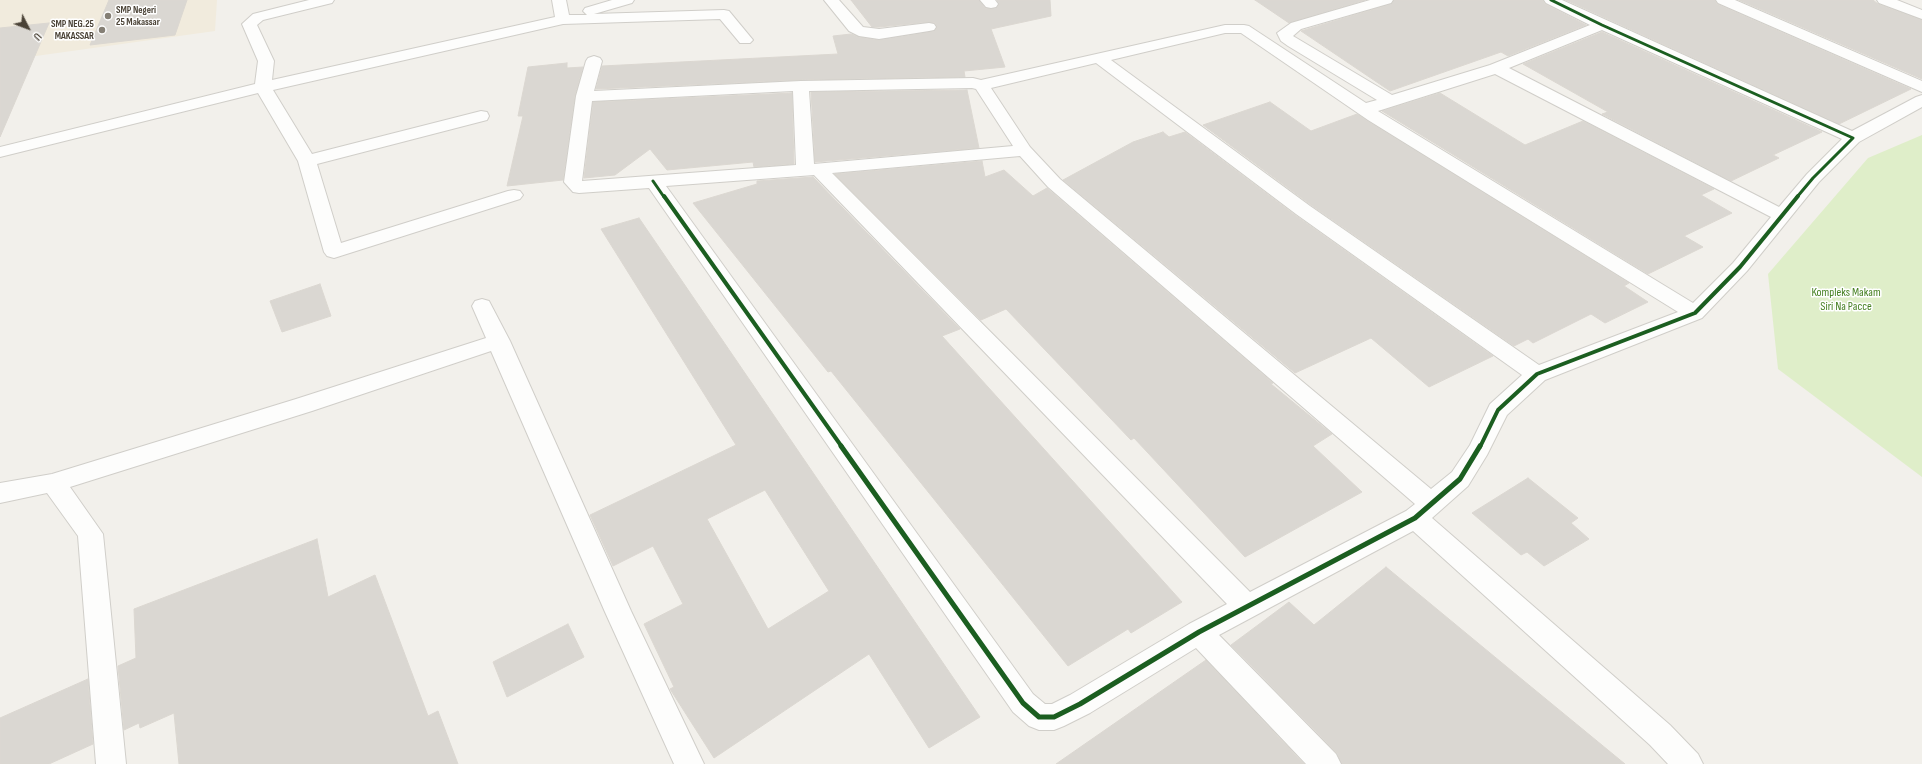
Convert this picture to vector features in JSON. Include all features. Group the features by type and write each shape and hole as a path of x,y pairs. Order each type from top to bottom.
{"street":[{"path":"327,0 308,2 258,17 250,24 266,61 263,88 307,161 334,252 514,195"},
{"path":"559,0 562,20"},
{"path":"0,152 263,88 562,20 627,0"},
{"path":"713,0 745,40"},
{"path":"831,0 854,28 859,31 879,34 929,27"},
{"path":"1386,0 1296,26 1285,34 1286,38 1293,44 1390,100"},
{"path":"1551,0 1602,26 1853,138"},
{"path":"1723,0 1922,87"},
{"path":"1884,0 1922,15"},
{"path":"562,20 724,14"},
{"path":"1369,112 1372,107 1390,100 1496,68 1602,26"},
{"path":"584,96 802,86 973,83 981,85 1226,29 1244,29 1369,112 1695,313"},
{"path":"1099,58 1303,210 1537,374"},
{"path":"594,61 584,96 573,182 579,188 1024,150"},
{"path":"1496,68 1781,215"},
{"path":"1903,78 1922,68"},
{"path":"981,85 1024,150 1054,184 1423,511 1660,735 1688,764"},
{"path":"802,86 811,169 1247,607"},
{"path":"652,181 1023,703 1039,717 1054,717 1080,704 1199,632 1423,511 1460,479 1479,449 1498,410 1537,374 1695,313 1740,267 1781,215 1813,178 1853,138 1922,100"},
{"path":"307,161 481,116"},
{"path":"482,306 499,341 615,604 690,764"},
{"path":"0,493 52,483 304,405 499,341"},
{"path":"52,483 70,503 90,534 110,764"},
{"path":"1199,632 1326,764"}],"shaded area":[{"name":"SMP Negeri 25 Makassar","path":"0,0 217,0 215,31 0,61"}],"green space":[{"name":"Kompleks Makam Siri Na Pacce","path":"1922,135 1922,477 1778,369 1768,274 1868,158"}],"building":[{"path":"109,0 187,0 175,35 90,45"},
{"path":"851,0 979,0 985,8 991,9 996,8 999,5 997,0 1050,0 1051,16 991,29 1005,67 964,71 965,77 801,80 596,89 602,66 838,54 833,36 851,34 859,37 879,40 934,31 937,28 935,23 929,22 872,27"},
{"path":"1255,0 1365,0 1289,23"},
{"path":"1394,0 1543,0 1545,4 1586,25 1508,56 1501,52 1390,91 1301,31 1391,4"},
{"path":"1566,0 1715,0 1717,4 1911,89 1839,124"},
{"path":"1739,0 1873,0 1878,4 1922,20 1922,79"},
{"path":"49,23 0,137 0,28"},
{"path":"1602,32 1822,132 1773,155 1779,158 1731,181 1602,114 1608,112 1523,64"},
{"path":"567,63 567,68 583,67 575,96 563,180 507,186 523,116 518,116 528,67"},
{"path":"967,90 979,148 815,162 811,92"},
{"path":"792,93 794,164 754,167 753,162 667,170 650,149 615,175 584,178 593,102"},
{"path":"1440,93 1525,145 1583,121 1714,189 1701,195 1732,213 1684,236 1703,247 1648,274 1382,111"},
{"path":"1270,102 1311,131 1357,114 1629,283 1624,286 1648,302 1605,323 1591,314 1533,343 1528,339 1514,346 1311,205 1203,125"},
{"path":"1163,132 1169,137 1185,132 1295,215 1493,356 1429,387 1371,338 1295,373 1063,180 1133,142"},
{"path":"982,161 985,177 1004,170 1033,196 1047,188 1273,383 1271,384 1332,434 1313,446 1362,492 1245,557 1134,438 1131,440 1006,309 981,320 835,174"},
{"path":"813,177 960,329 942,336 1182,602 1131,633 1128,629 1068,666 831,371 828,372 693,203 757,184 757,181"},
{"path":"639,218 980,717 929,748 869,654 714,758 670,689 674,687 644,624 683,604 653,546 613,566 590,515 736,445 601,229","holes":["765,490 829,591 768,629 707,519"]},
{"path":"320,284 331,316 282,332 270,301"},
{"path":"1528,478 1578,518 1571,523 1589,539 1544,566 1527,552 1521,555 1472,513"},
{"path":"317,539 328,597 375,575 428,716 438,711 458,764 179,764 174,713 140,728 139,723 124,730 118,666 136,658 134,609"},
{"path":"1386,567 1625,764 1342,764 1337,753 1231,645 1289,602 1314,625"},
{"path":"568,624 584,657 507,697 493,662"},
{"path":"1206,660 1304,764 1056,764"},
{"path":"88,679 93,744 49,764 0,764 0,718"}],"cycle path":[{"path":"653,181 1023,703 1039,717 1054,717 1080,704 1199,632 1415,518 1460,479 1479,449 1498,410 1537,374 1695,313 1740,267 1813,178 1853,138 1602,25 1551,0"}],"place":[{"name":"SMP Negeri 25 Makassar","path":"108,16"},
{"name":"SMP NEG.25 MAKASSAR","path":"102,30"}]}
